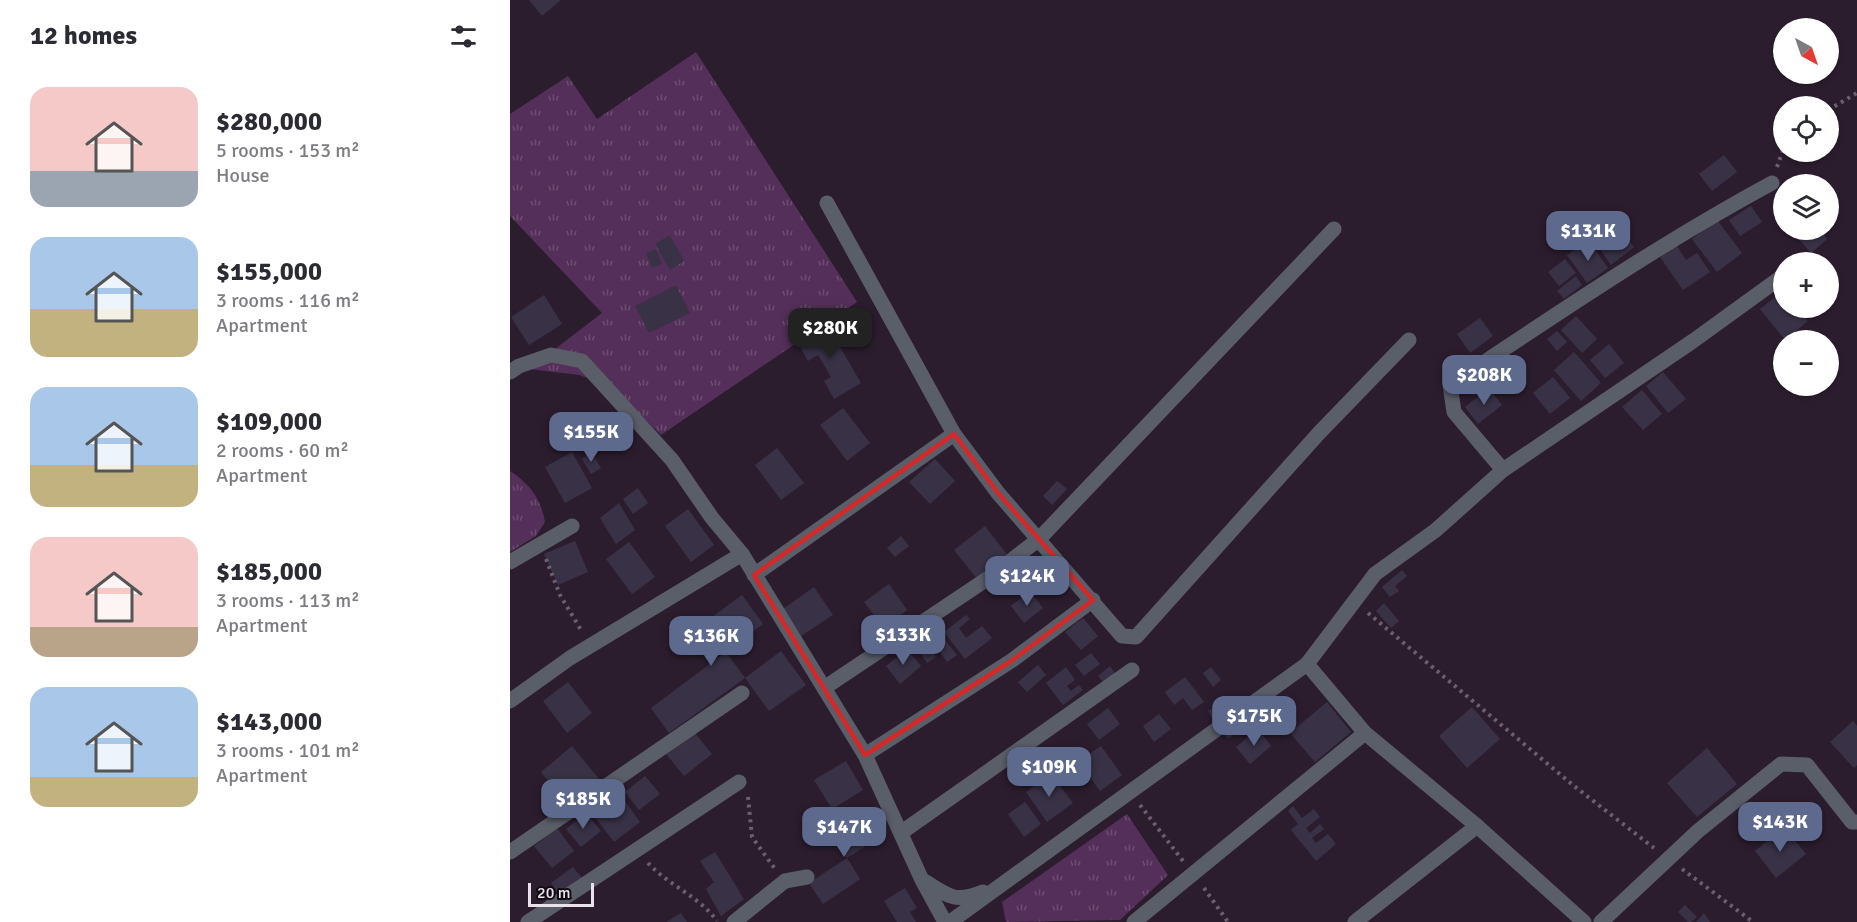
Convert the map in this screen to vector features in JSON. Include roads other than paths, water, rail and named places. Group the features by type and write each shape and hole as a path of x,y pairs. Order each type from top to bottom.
{"street":[{"path":"1503,470 1454,412 1450,384 1560,312 1730,206 1772,183"},
{"path":"827,203 954,434 998,493 1122,636 1136,637 1319,433 1409,340"},
{"path":"824,688 990,577 1039,539 1334,229"},
{"path":"510,372 519,366 551,355 582,362 672,460 742,554 865,755 922,880 947,922 1131,792 1307,663 1375,574 1436,530 1503,470 1693,341 1773,282"},
{"path":"754,575 954,434"},
{"path":"510,562 572,526"},
{"path":"510,700 590,646 742,554"},
{"path":"865,755 1011,661 1093,600"},
{"path":"1307,663 1365,733 1477,826 1584,922"},
{"path":"902,832 1132,670"},
{"path":"510,852 742,693"},
{"path":"1134,922 1365,733"},
{"path":"1600,922 1698,831 1781,764 1807,765 1851,822 1857,822"},
{"path":"528,922 739,782"},
{"path":"1355,922 1477,826"},
{"path":"734,922 785,881 807,877"},
{"path":"922,880 945,895 961,900 1005,882"}]}
